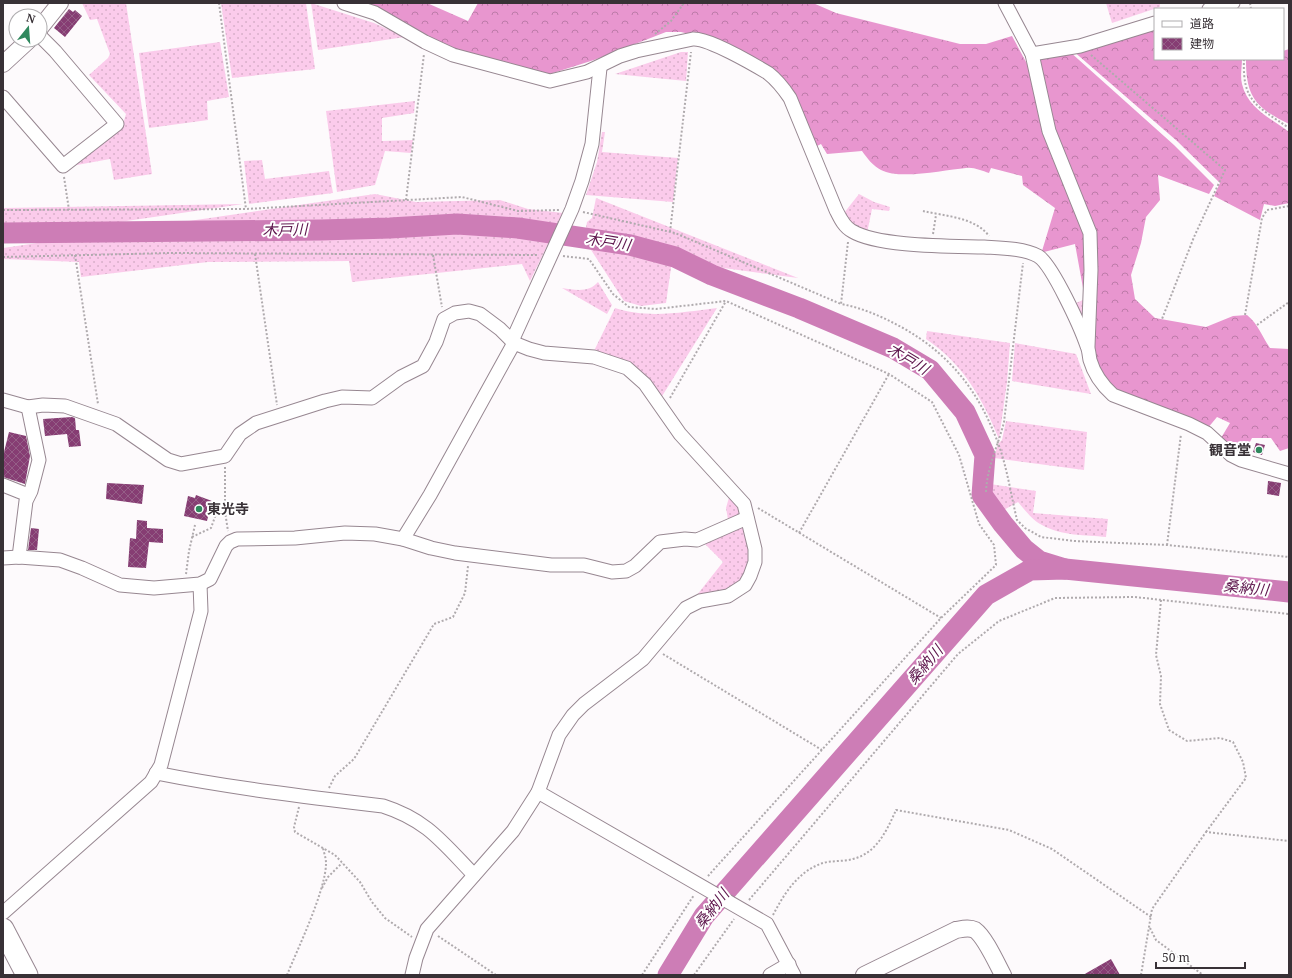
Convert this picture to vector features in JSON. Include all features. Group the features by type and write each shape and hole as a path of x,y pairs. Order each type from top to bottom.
{"main road":[{"path":"3,929 8,951 27,975"}],"street":[{"path":"48,18 60,3"},
{"path":"344,3 375,12 425,42 453,55 550,81 573,77 600,68 620,56 644,49 698,39 711,43 768,74 779,84 796,111 836,210 845,225 851,231 877,240 931,245 996,248 1024,252 1037,256 1047,265 1088,346 1095,372 1104,387 1113,395 1183,421 1207,433 1231,455 1241,460 1289,474"},
{"path":"1005,3 1032,54 1049,131 1090,233 1091,270 1088,346"},
{"path":"1213,8 1233,3"},
{"path":"1032,54 1080,46 1154,23"},
{"path":"3,97 63,166 117,124 48,44"},
{"path":"3,64 20,48"},
{"path":"403,539 430,495 513,342 572,209 582,181 592,144 600,68"},
{"path":"3,400 28,407 58,404 116,424 168,460 176,463 182,464 225,456 235,440 246,429 256,423 342,397 372,398 401,377 423,366 436,342 444,319 455,312 469,311 480,314 500,329 513,342 544,353 585,355 622,365 631,371 645,384 680,434 728,488 740,497 744,504 754,540 755,562 745,585 728,596 700,601 686,608 653,648 573,715 559,735 538,792 513,831 427,929 412,975"},
{"path":"19,557 28,495 39,460 28,407"},
{"path":"3,485 28,495"},
{"path":"3,558 19,557 60,560 120,585 154,588 200,584 210,579 226,546 230,542 237,539 295,538 345,533 376,534 403,539 431,548 470,555 551,565 584,565 612,572 626,571 635,566 660,542 685,539 697,540 747,518"},
{"path":"3,913 151,782 161,765 200,611 200,584"},
{"path":"156,773 209,784 383,806 400,811 427,827 474,875"},
{"path":"538,792 767,924 791,970 770,975"},
{"path":"864,975 956,930 966,928 974,930 983,940 1003,975"}],"path":[{"path":"219,3 246,209"},
{"path":"644,49 647,41 671,21 684,3"},
{"path":"670,232 692,40"},
{"path":"406,200 425,42"},
{"path":"1080,46 1225,170 1194,237 1162,319"},
{"path":"1244,60 1244,85 1251,99 1260,110 1289,128"},
{"path":"63,166 69,210"},
{"path":"3,210 246,209 462,197 518,210 572,209 670,232 841,304 861,308 923,340 941,354 966,383 982,407 998,444 1017,520 1025,528 1035,534 1041,537 1074,541 1167,545 1289,557"},
{"path":"1244,315 1262,218 1267,210 1289,206"},
{"path":"923,211 978,225 984,228 996,248"},
{"path":"931,245 936,214"},
{"path":"841,304 848,239 851,231"},
{"path":"986,492 992,457 998,444 1004,422 1024,252"},
{"path":"255,254 279,416"},
{"path":"3,257 255,254 551,255 589,259 613,294 629,307 656,309 726,301 889,374 932,402 959,455 979,524 994,545 996,565 941,618 700,885 642,975"},
{"path":"75,255 100,419"},
{"path":"433,255 444,319"},
{"path":"663,410 726,301"},
{"path":"1258,325 1289,302"},
{"path":"799,533 889,374"},
{"path":"1167,545 1183,421"},
{"path":"225,456 224,510 230,542"},
{"path":"740,497 941,618"},
{"path":"192,537 212,528 216,514 224,510"},
{"path":"185,585 195,525"},
{"path":"324,799 334,776 354,759 434,624 453,617 465,593 470,555"},
{"path":"694,975 742,909 958,654 999,621 1055,598 1135,598 1289,614"},
{"path":"1141,975 1152,909 1246,778 1243,762 1233,742 1220,738 1187,741 1169,730 1160,704 1161,676 1156,655 1161,600"},
{"path":"653,648 822,750"},
{"path":"301,796 294,827 295,832 323,848 342,863 360,882 372,902 385,918 421,944"},
{"path":"767,924 785,892 806,871 821,863 854,859 872,849 884,836 896,810 1009,830 1052,849 1151,917"},
{"path":"1206,832 1289,841"},
{"path":"320,893 326,862 323,848"},
{"path":"287,975 320,893 328,877 342,863"},
{"path":"1149,927 1156,940 1203,975"},
{"path":"427,929 496,975"}],"shaded area":[{"path":"82,3 126,3 152,174 114,180 110,159 66,167 123,124 126,114 89,75 108,58 110,54 97,19 90,20"},
{"path":"221,3 306,3 315,69 232,78"},
{"path":"311,3 374,23 405,37 318,50"},
{"path":"1106,3 1160,3 1160,7 1112,23"},
{"path":"220,42 229,97 207,101 208,120 149,128 139,53"},
{"path":"681,52 688,52 686,81 615,74"},
{"path":"415,101 414,113 382,118 382,141 413,140 411,153 385,151 375,185 337,192 326,111"},
{"path":"602,132 605,132 602,152 678,158 673,202 586,195 597,162"},
{"path":"262,160 265,179 329,171 333,193 249,204 244,161"},
{"path":"375,194 416,202 500,200 528,209 563,213 530,281 522,264 352,282 349,261 208,262 81,277 79,262 3,259 3,248"},
{"path":"859,194 874,202 890,207 889,211 872,209 867,233 853,227 844,213"},
{"path":"596,198 798,278 672,261 666,303 641,306 624,301 584,239 587,222 592,218"},
{"path":"243,204 3,239 3,208"},
{"path":"598,282 612,305 607,314 562,288 582,290 590,288"},
{"path":"1085,299 1082,321 1074,304"},
{"path":"615,308 640,313 666,314 717,308 659,401 648,383 593,353"},
{"path":"927,331 1010,343 1007,382 999,439 986,410 970,383 951,360 926,339"},
{"path":"1015,343 1076,354 1091,394 1012,381"},
{"path":"1006,421 1087,432 1084,470 994,458 998,444 1002,440"},
{"path":"990,484 1036,491 1033,513 1108,519 1106,537 1065,533 1049,529 1029,515 1018,502 1002,511 989,495"},
{"path":"730,494 743,515 729,525 726,508"},
{"path":"744,525 751,561 738,588 693,600 723,562 703,542"}],"green space":[{"path":"365,3 427,3 468,21 478,3 813,3 836,13 960,44 986,44 1012,36 1032,73 1087,233 1085,299 1075,244 1044,252 1042,251 1055,208 1023,185 1022,176 991,168 989,173 969,168 922,174 889,173 881,170 870,162 862,151 827,154 821,144 817,146 796,99 714,40 681,32 666,32 594,60 553,73 547,73 457,53 429,40 396,17"},
{"path":"1154,27 1154,60 1242,60 1241,81 1249,100 1261,112 1289,132 1289,203 1275,206 1264,204 1260,220 1214,196 1220,183 1177,141 1072,50"},
{"path":"1289,49 1289,124 1268,112 1255,100 1248,83 1246,73 1246,60 1284,60 1284,51"},
{"path":"1069,51 1174,145 1214,185 1209,194 1158,175 1160,200 1146,217 1141,243 1131,275 1135,299 1155,318 1206,327 1233,316 1247,315 1257,326 1270,348 1289,349 1289,448 1280,451 1271,438 1252,438 1242,457 1221,438 1230,423 1217,417 1207,429 1109,387 1093,355 1094,243 1051,130 1037,56"}],"building":[{"path":"69,9 73,12 75,10 82,16 65,37 54,28"},
{"path":"75,418 76,430 79,430 81,446 69,447 67,434 45,436 43,419"},
{"path":"9,432 26,436 30,456 25,484 3,477 3,456"},
{"path":"1256,443 1265,445 1262,455 1253,452"},
{"path":"1268,481 1281,483 1279,496 1267,494"},
{"path":"107,483 144,485 142,504 106,499"},
{"path":"196,495 212,501 207,521 184,516 188,496 195,498"},
{"path":"137,520 147,521 147,528 163,529 163,543 149,542 146,568 128,567 130,538 136,539"},
{"path":"31,528 39,529 37,550 28,550"},
{"path":"1111,959 1120,975 1083,975"}],"waterway":[{"name":"木戸川","path":"3,233 321,230 457,224 518,228 630,245 675,257 712,275 799,308 893,348 930,370 965,412 985,455 982,495 1003,524 1024,549 1039,561 1065,569"},
{"name":"桑納川","path":"668,975 704,916 986,595 1030,570 1065,569 1289,592"}],"place":[{"name":"観音堂","path":"1259,450"},
{"name":"東光寺","path":"199,509"}]}
